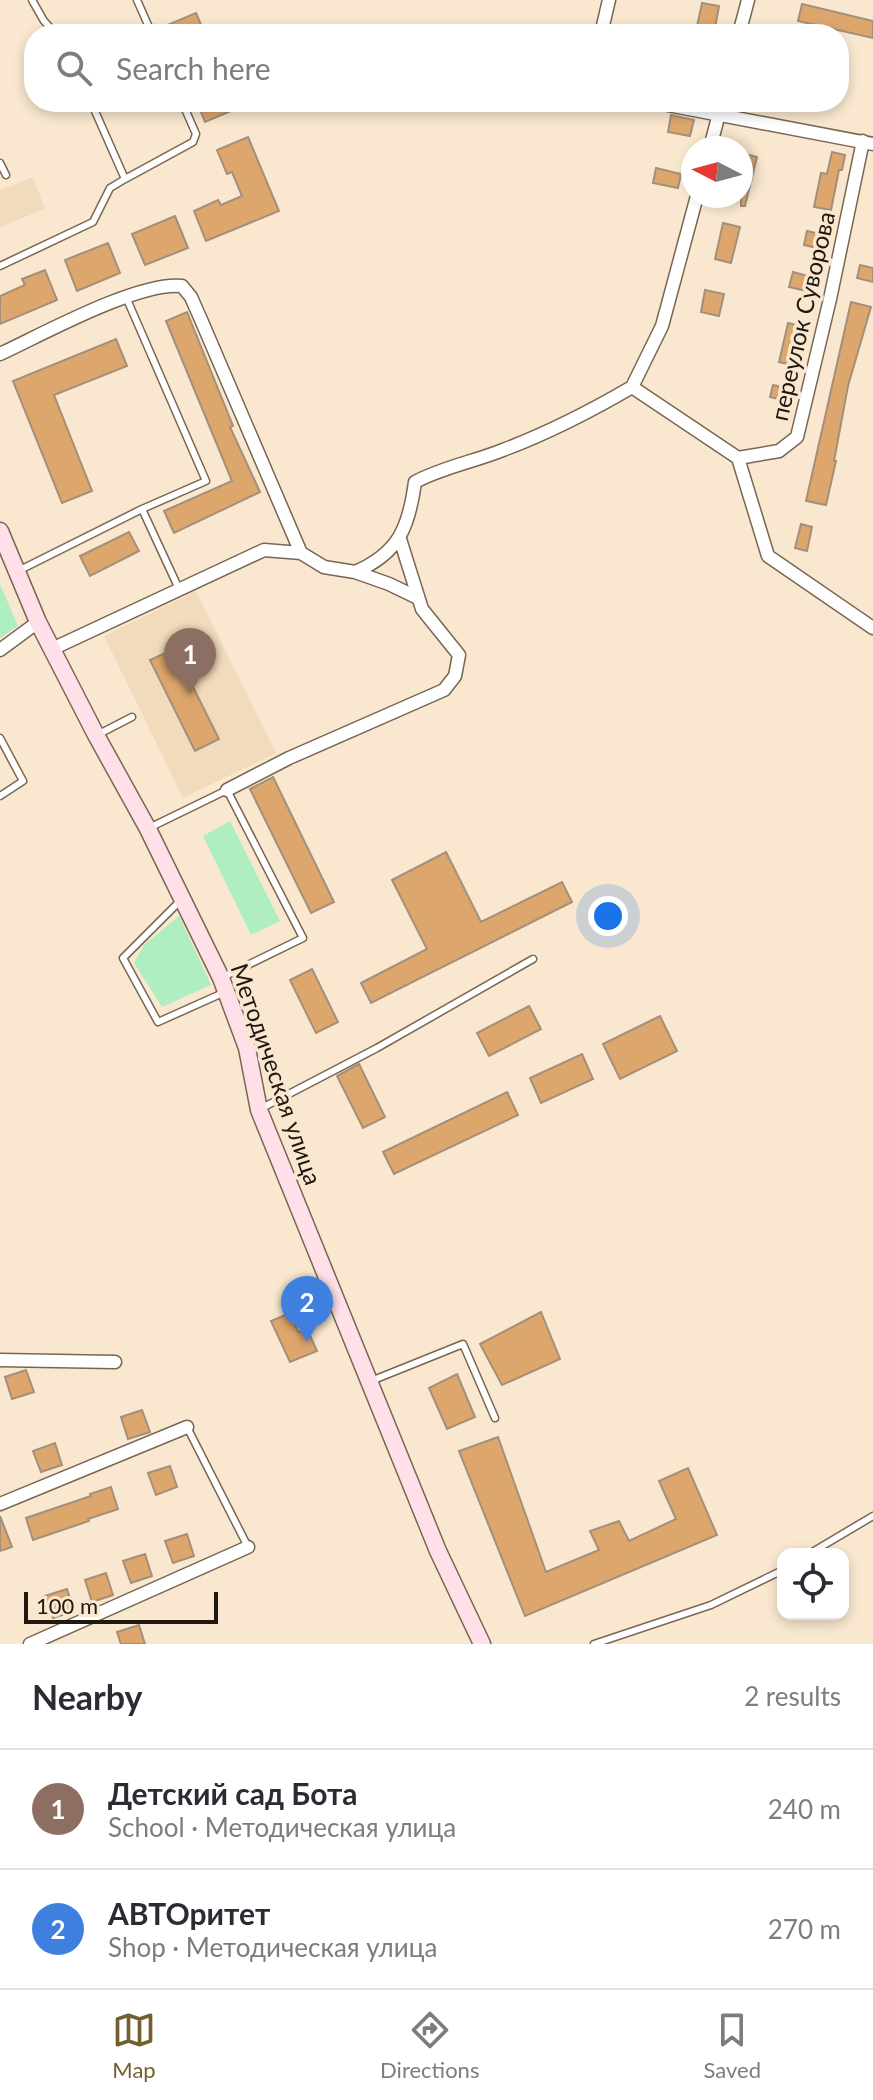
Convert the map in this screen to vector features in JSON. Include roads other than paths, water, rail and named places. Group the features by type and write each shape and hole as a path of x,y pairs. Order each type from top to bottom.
{"main road":[{"name":"Методическая улица","path":"0,531 38,622 183,897 224,984 247,1048 259,1110 367,1382 438,1551 482,1644"}],"street":[{"path":"603,24 609,0"},
{"path":"742,24 748,0"},
{"path":"713,136 720,112"},
{"path":"738,112 868,143"},
{"name":"переулок Суворова","path":"738,458 779,451 797,437 868,143"},
{"path":"355,572 385,554 400,539 415,482 439,469 501,451 593,410 632,387 662,326 694,208"},
{"path":"0,354 126,297 168,284 182,286 191,297 301,553"},
{"path":"632,387 738,458 768,556 873,628"},
{"path":"227,790 289,758 444,690 455,676 459,655 422,609 400,539"},
{"path":"52,649 264,550 301,553 324,567 355,572 418,598"},
{"path":"0,650 38,622"},
{"path":"0,1360 115,1362"},
{"path":"0,1504 187,1427"},
{"path":"30,1644 248,1547"}],"lane":[{"path":"32,0 47,24"},
{"path":"137,0 148,24"},
{"path":"95,112 125,179"},
{"path":"0,266 93,222 110,188 193,142 196,134 186,112"},
{"path":"0,163 6,175"},
{"path":"17,571 206,481 126,297"},
{"path":"142,509 180,590"},
{"path":"96,735 132,717"},
{"path":"0,738 23,781 0,796"},
{"path":"148,829 227,790 303,938 158,1022 123,958 183,897"},
{"path":"259,1110 377,1048 533,959"},
{"path":"367,1382 463,1344 495,1418"},
{"path":"187,1427 248,1547"},
{"path":"819,1548 873,1516"},
{"path":"594,1644 711,1605 777,1573"}],"place":[{"name":"Детский сад Бота","path":"190,694"},
{"name":"АВТОритет","path":"307,1342"}]}
